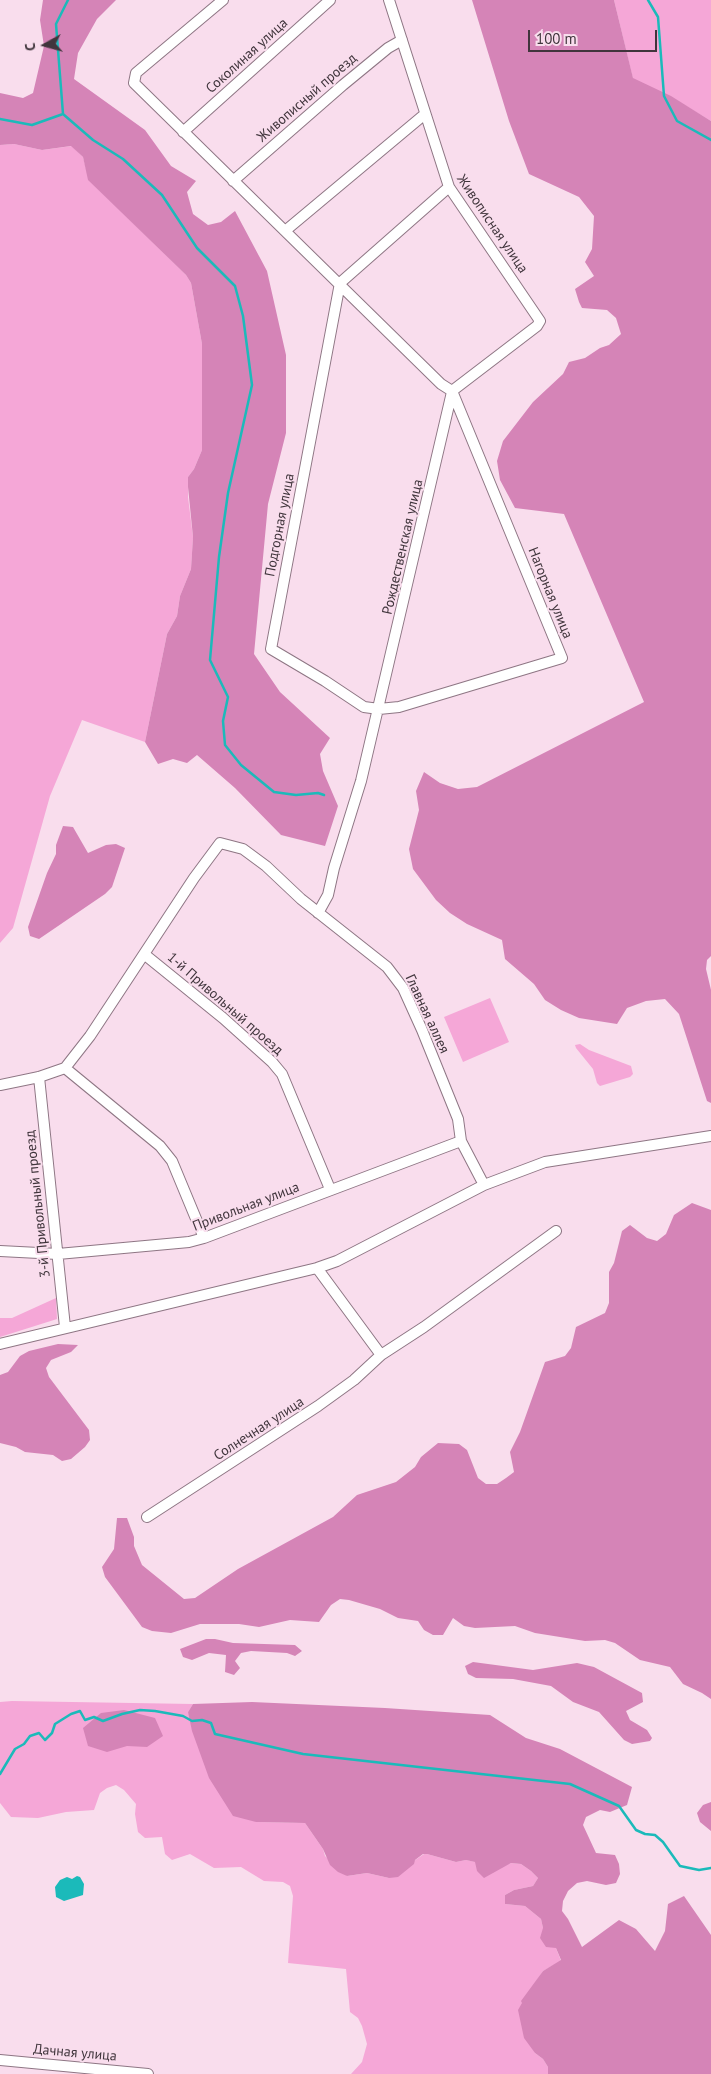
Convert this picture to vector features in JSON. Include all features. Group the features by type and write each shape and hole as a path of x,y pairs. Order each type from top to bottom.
{"street":[{"path":"222,0 136,73 134,78 137,88 442,384 452,391"},
{"name":"Соколиная улица","path":"183,132 330,0"},
{"name":"Живописная улица","path":"389,0 449,187 540,321 538,326 452,391"},
{"name":"Живописный проезд","path":"233,181 342,85 388,48 402,40"},
{"path":"285,231 425,114"},
{"path":"340,284 449,187"},
{"name":"Подгорная улица","path":"340,284 271,649 364,707 379,709"},
{"name":"Нагорная улица","path":"379,709 399,707 562,658 452,391"},
{"name":"Рождественская улица","path":"318,913 328,895 334,868 359,789 452,391"},
{"name":"Главная аллея","path":"144,954 194,878 220,843 243,849 266,866 318,913 387,967 403,988 458,1119 461,1141 484,1185"},
{"path":"0,1086 39,1077 64,1068 90,1036 144,954"},
{"name":"1-й Привольный проезд","path":"144,954 223,1018 272,1062 282,1074 330,1189"},
{"path":"64,1068 160,1146 172,1161 191,1202 204,1238"},
{"name":"3-й Привольный проезд","path":"39,1077 65,1328"},
{"path":"0,1344 317,1268 337,1261 484,1185 545,1162 711,1136"},
{"name":"Привольная улица","path":"0,1251 58,1254 189,1242 461,1141"},
{"name":"Солнечная улица","path":"147,1517 302,1418 354,1380 381,1356 556,1232"},
{"path":"317,1268 381,1356"},
{"name":"Дачная улица","path":"0,2060 148,2074"}],"shaded area":[{"path":"43,0 116,0 97,19 78,53 74,79 145,130 171,166 196,181 187,192 193,214 208,225 221,222 235,211 267,271 286,355 286,433 268,504 254,654 280,692 330,738 320,754 323,771 338,806 325,846 281,835 235,788 197,755 187,763 173,759 158,764 145,742 167,634 177,616 180,596 191,569 193,537 188,477 194,469 202,450 202,344 191,283 186,275 88,180 83,157 71,146 42,150 14,144 0,145 0,93 23,98 33,93 44,46 40,20"},
{"path":"472,0 614,0 633,78 671,96 711,121 711,956 707,960 706,969 711,990 711,1103 707,1101 679,1014 665,999 646,1001 627,1008 617,1024 579,1018 561,1010 545,1000 534,984 505,959 502,940 467,924 450,913 436,900 413,869 409,849 419,810 416,791 424,772 440,783 458,789 477,787 644,702 564,514 515,508 500,480 497,461 503,441 533,402 563,374 569,362 585,358 600,348 609,345 621,334 616,318 607,310 582,308 579,302 575,289 594,276 585,262 592,249 594,216 579,197 529,174 509,121"},
{"path":"614,0 711,0 711,121 671,97 633,79"},
{"path":"14,144 42,150 72,146 83,157 89,180 186,275 191,283 202,344 202,450 194,469 188,477 188,497 193,537 191,569 180,596 177,616 167,634 145,742 82,720 50,796 13,928 0,943 0,145"},
{"path":"63,826 73,827 88,853 106,845 116,844 125,848 112,887 105,894 39,939 30,936 28,927 47,873 56,854 56,845"},
{"path":"490,998 509,1042 463,1062 444,1017"},
{"path":"580,1044 589,1050 631,1066 633,1074 630,1077 600,1086 597,1083 593,1069 576,1048 575,1045"},
{"path":"692,1203 711,1210 711,1699 683,1684 670,1667 640,1660 615,1643 605,1640 585,1641 535,1633 515,1626 475,1628 464,1626 453,1618 443,1635 433,1635 424,1630 418,1621 398,1618 380,1609 349,1600 340,1599 331,1605 319,1622 290,1620 259,1627 239,1624 200,1624 171,1633 152,1631 142,1627 105,1577 102,1567 114,1549 117,1518 127,1518 134,1537 134,1546 142,1565 184,1599 195,1598 238,1569 333,1517 357,1495 396,1482 415,1467 421,1457 438,1443 459,1444 467,1450 478,1478 486,1484 497,1484 514,1472 510,1452 520,1432 545,1362 565,1356 571,1348 576,1327 605,1313 609,1303 609,1272 614,1263 622,1231 630,1225 647,1238 657,1241 666,1234 674,1215"},
{"path":"56,1298 57,1319 0,1337 0,1318 12,1318"},
{"path":"58,1344 78,1345 71,1352 51,1360 46,1368 49,1377 89,1430 90,1440 71,1459 62,1461 53,1455 25,1452 16,1447 0,1443 0,1375 8,1372 20,1356 29,1351"},
{"path":"206,1639 233,1643 295,1645 302,1651 295,1656 287,1653 251,1651 241,1653 235,1661 240,1668 234,1675 225,1672 226,1655 209,1653 192,1660 183,1657 180,1649"},
{"path":"473,1662 533,1670 577,1663 594,1667 642,1693 643,1702 626,1711 630,1720 647,1730 652,1738 650,1741 632,1744 624,1740 599,1712 573,1702 551,1686 513,1679 476,1678 468,1674 465,1666"},
{"path":"0,1702 193,1704 188,1712 256,1822 305,1823 323,1849 325,1856 347,1876 367,1873 389,1878 424,1854 456,1862 466,1860 501,1867 511,1863 521,1864 538,1878 533,1886 514,1890 505,1895 505,1904 525,1906 541,1919 543,1928 556,1948 561,1961 543,1971 522,2003 535,2053 543,2059 548,2067 548,2074 351,2074 362,2062 367,2044 358,2018 350,2012 346,1969 288,1963 293,1896 290,1886 283,1882 264,1881 241,1867 214,1868 190,1854 172,1860 165,1854 162,1837 145,1838 138,1832 135,1814 136,1804 124,1790 116,1785 100,1793 94,1810 66,1812 38,1818 11,1817 0,1803"},
{"path":"252,1702 490,1715 526,1738 560,1749 632,1787 627,1805 610,1812 600,1810 586,1817 583,1825 596,1853 615,1855 619,1864 620,1874 616,1883 606,1885 587,1881 577,1883 568,1891 563,1901 562,1911 582,1947 619,1920 636,1929 655,1951 665,1931 668,1904 684,1896 711,1935 711,2074 548,2074 548,2067 543,2059 535,2053 524,2038 518,2010 522,2003 521,2001 543,1971 561,1960 556,1948 546,1947 540,1938 543,1928 541,1919 525,1906 505,1904 505,1895 514,1890 533,1886 538,1878 521,1864 511,1863 484,1878 477,1871 475,1862 466,1860 456,1862 427,1854 423,1854 415,1860 414,1864 398,1877 389,1878 367,1873 347,1876 338,1872 330,1865 323,1849 305,1823 256,1822 233,1816 209,1778 192,1731 188,1712 193,1704"},
{"path":"124,1710 155,1718 163,1736 147,1747 127,1746 107,1752 88,1746 83,1728 101,1713"},
{"path":"711,1802 711,1831 700,1822 697,1813 703,1805"}],"water":[{"path":"77,1876 80,1877 84,1884 83,1895 64,1901 56,1897 55,1887 60,1880 67,1877 72,1879"}],"waterway":[{"path":"68,0 56,24 63,114 93,140 123,159 162,195 197,248 235,286 243,316 252,385 228,493 219,557 210,660 228,697 223,721 225,745 241,765 274,792 296,795 318,793 324,795"},
{"path":"648,0 658,17 664,96 677,121 711,140"},
{"path":"0,119 32,125 63,114"},
{"path":"0,1774 15,1749 24,1744 30,1736 39,1733 45,1740 52,1733 55,1724 71,1714 80,1711 85,1720 94,1717 103,1721 140,1710 155,1711 183,1716 192,1721 202,1720 211,1723 215,1734 303,1754 570,1784 619,1806 636,1830 645,1834 655,1835 663,1842 680,1866 699,1870 711,1868"}]}
